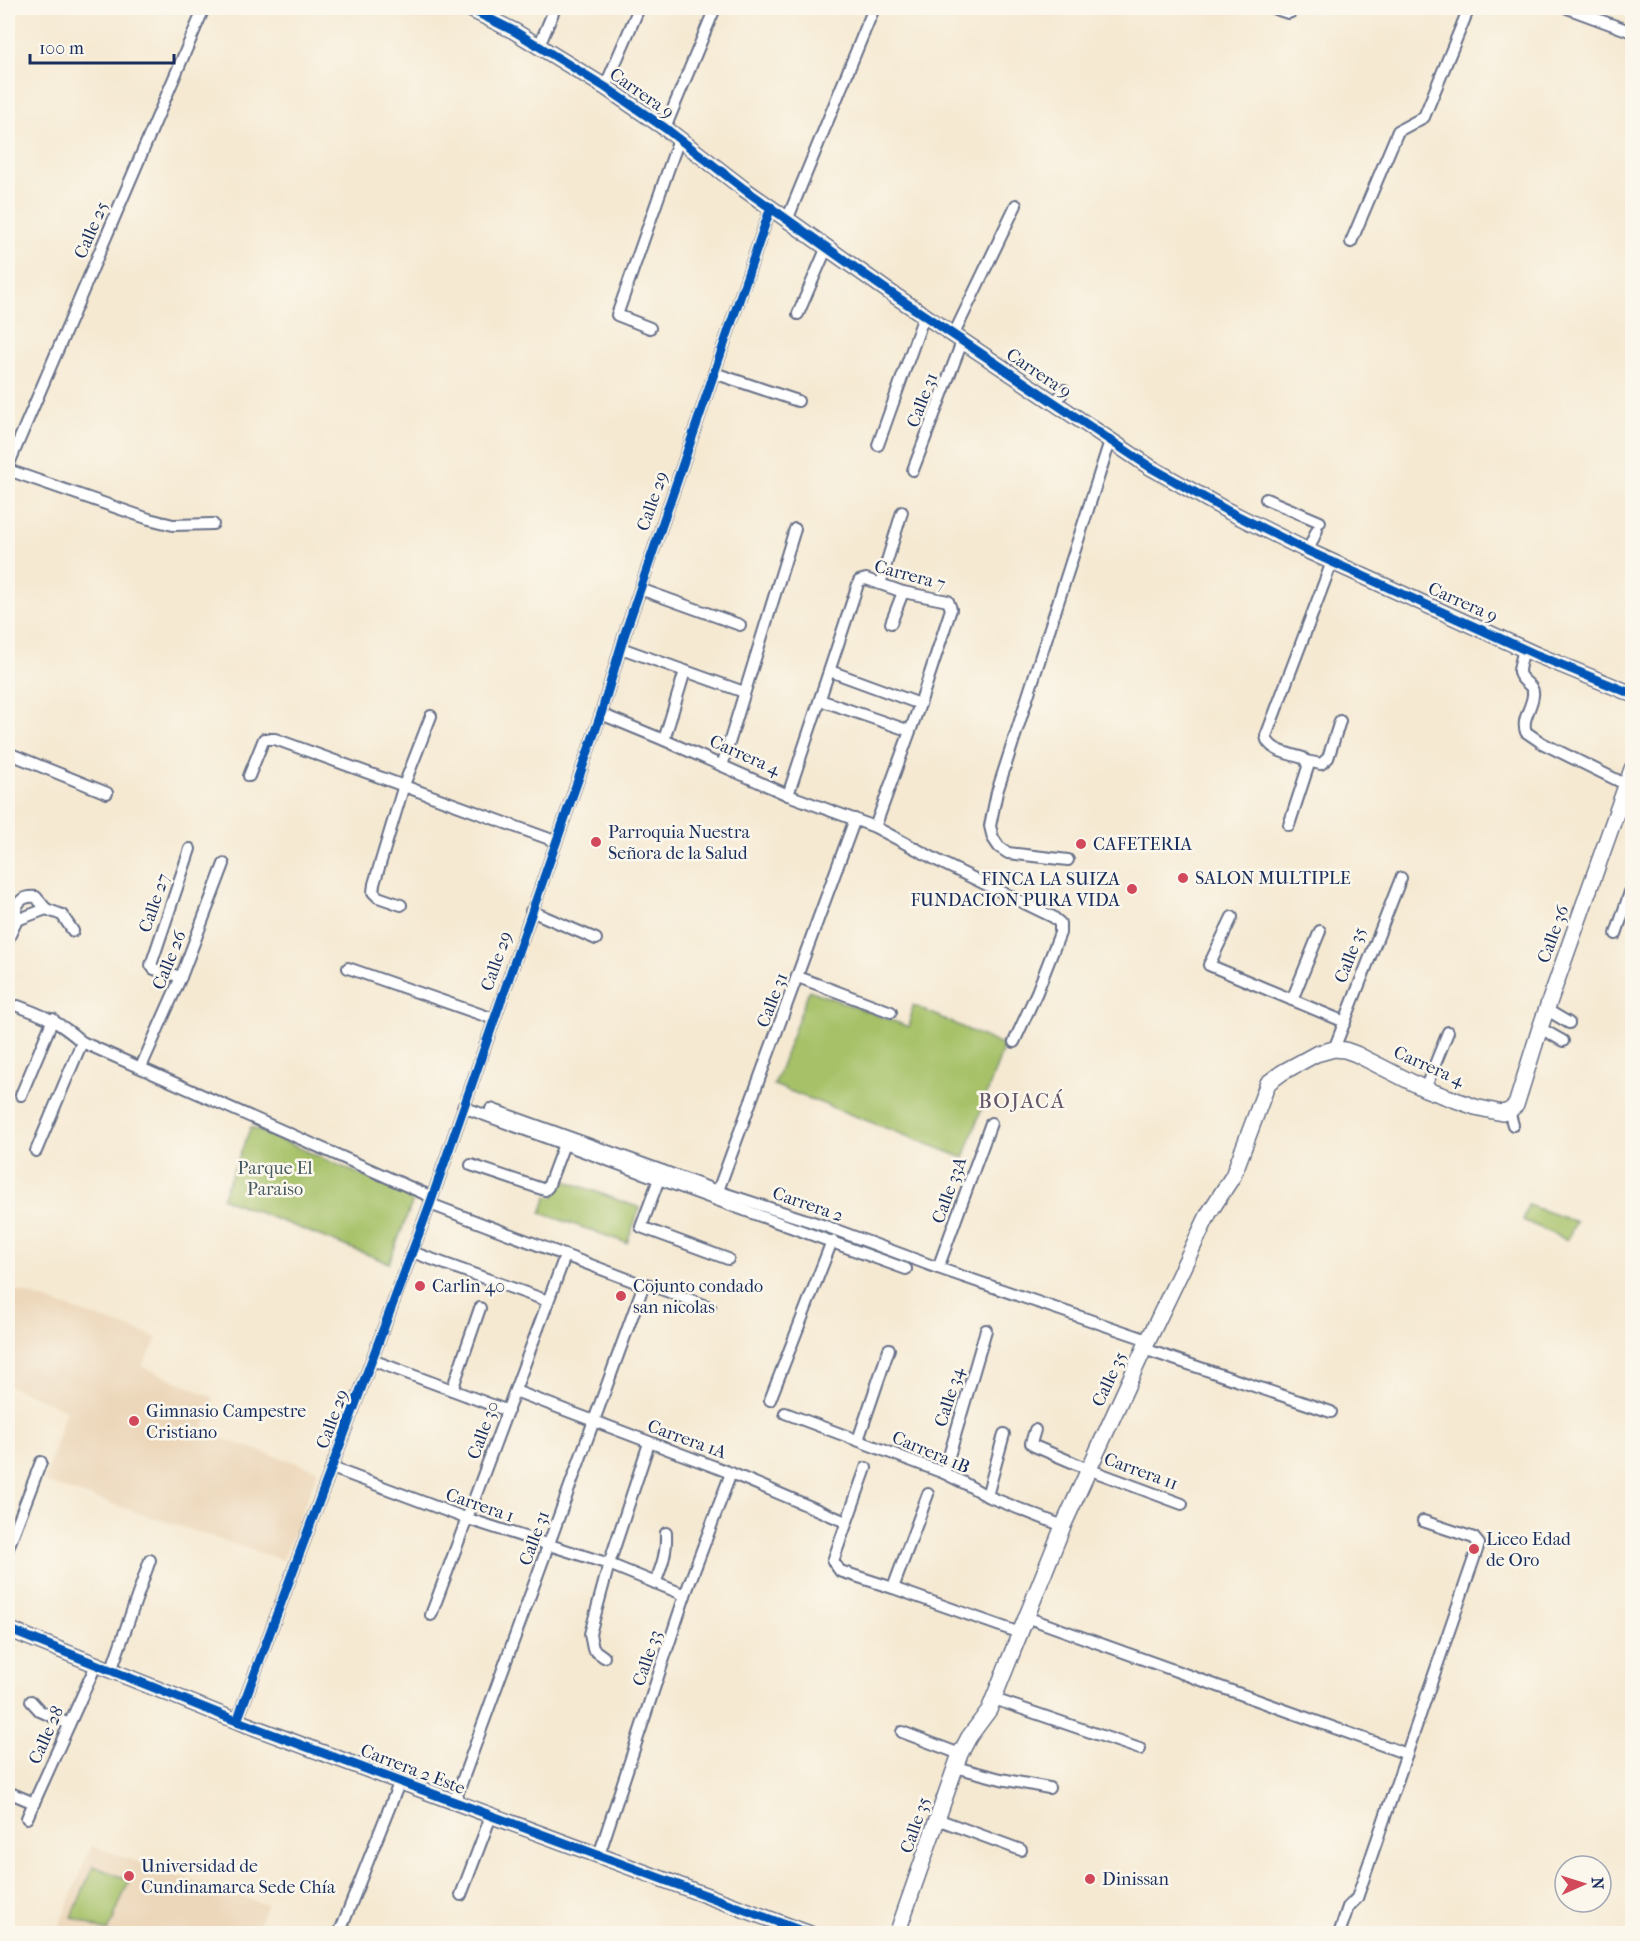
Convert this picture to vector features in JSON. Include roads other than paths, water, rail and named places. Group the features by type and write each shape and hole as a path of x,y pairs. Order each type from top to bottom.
{"street":[{"name":"Calle 25","path":"8,466 204,8"},
{"name":"Carrera 9","path":"468,8 496,21 606,87 665,128 787,220 924,316 1150,467 1216,505 1308,551 1632,694"},
{"path":"539,46 555,8"},
{"path":"606,87 639,8"},
{"path":"665,128 715,8"},
{"path":"787,220 874,8"},
{"path":"1273,8 1288,13 1293,8"},
{"path":"1351,242 1398,130 1424,117 1468,8"},
{"path":"1571,8 1617,32 1632,32"},
{"path":"650,328 617,315 679,139"},
{"name":"Calle 31","path":"913,470 958,339 1016,205"},
{"name":"Calle 29","path":"237,1721 431,1200 601,714 640,589 771,207"},
{"path":"798,314 827,247"},
{"path":"878,445 924,316"},
{"path":"714,373 798,401"},
{"path":"1055,404 1064,390"},
{"path":"1068,860 1008,854 993,838 990,820 1110,441"},
{"path":"8,471 149,519 173,525 213,524"},
{"path":"1266,499 1319,526 1308,551"},
{"path":"880,584 903,512"},
{"path":"722,766 795,529"},
{"path":"1289,825 1308,767 1303,758 1271,747 1267,743 1266,736 1332,562"},
{"name":"Carrera 7","path":"830,671 861,579 903,592 948,601 951,609 920,704"},
{"path":"640,589 740,625"},
{"path":"891,623 903,592"},
{"path":"621,648 744,692"},
{"path":"1524,648 1519,671 1521,677 1533,689 1534,694 1524,723 1526,732 1627,785"},
{"path":"664,740 685,671"},
{"path":"788,795 830,671 920,704 875,827"},
{"path":"820,700 910,731"},
{"name":"Carrera 4","path":"601,714 788,795 875,827 946,865 1053,917 1060,923 1060,933 1014,1042"},
{"path":"402,905 378,897 374,892 374,884 404,786 431,716"},
{"path":"1306,762 1321,764 1328,758 1340,720"},
{"path":"249,776 264,739 275,739 555,841"},
{"path":"8,753 107,792"},
{"name":"Calle 36","path":"1511,1118 1540,1028 1632,769"},
{"name":"Calle 31","path":"716,1195 855,819"},
{"name":"Calle 27","path":"181,977 151,965 190,849"},
{"name":"Calle 26","path":"141,1067 181,977 224,864"},
{"name":"Calle 35","path":"897,1934 958,1761 969,1737 989,1710 1088,1469 1209,1213 1233,1176 1268,1083 1299,1062 1334,1049 1401,879"},
{"path":"1616,934 1632,886"},
{"path":"8,939 17,920 15,914 17,905 21,899 28,896 39,899 46,909 62,915 73,931"},
{"path":"17,920 46,909"},
{"path":"531,911 596,939"},
{"path":"1232,917 1209,965 1345,1022"},
{"path":"1292,1000 1320,931"},
{"path":"348,968 494,1019"},
{"path":"798,977 891,1012"},
{"path":"18,1006 53,1019 82,1042 431,1200 565,1256 710,1307"},
{"path":"1547,1010 1569,1023"},
{"path":"21,1095 53,1019"},
{"path":"1540,1028 1563,1041"},
{"path":"1425,1089 1448,1032"},
{"path":"36,1151 82,1042"},
{"name":"Carrera 4","path":"1334,1049 1356,1054 1425,1089 1475,1107 1502,1113 1511,1118"},
{"path":"464,1103 564,1144 661,1175"},
{"path":"464,1103 620,1154 661,1175"},
{"name":"Calle 33A","path":"938,1268 991,1123"},
{"path":"471,1165 545,1190 564,1144"},
{"path":"661,1175 641,1227 728,1259"},
{"name":"Carrera 2","path":"661,1175 938,1268 1331,1412"},
{"path":"794,1221 832,1241 906,1269"},
{"path":"770,1400 832,1241"},
{"path":"412,1252 549,1301"},
{"name":"Calle 30","path":"431,1615 565,1256"},
{"name":"Calle 31","path":"454,1803 644,1284"},
{"path":"452,1390 480,1308"},
{"name":"Calle 34","path":"944,1473 986,1330"},
{"path":"858,1440 889,1349"},
{"path":"372,1360 508,1411"},
{"name":"Carrera 1A","path":"515,1390 731,1473 846,1522"},
{"name":"Carrera 1B","path":"784,1413 944,1473 987,1496 1063,1526"},
{"name":"Carrera 11","path":"1035,1430 1032,1445 1088,1469 1182,1504"},
{"path":"987,1496 1004,1434"},
{"path":"604,1657 593,1649 590,1634 609,1564 648,1443"},
{"path":"8,1548 41,1462"},
{"name":"Carrera 1","path":"332,1468 468,1519 609,1564 686,1595"},
{"path":"866,1468 833,1561 835,1566 840,1571 1020,1633"},
{"name":"Calle 33","path":"599,1855 686,1595 731,1473"},
{"path":"893,1588 928,1494"},
{"path":"1339,1934 1348,1907 1357,1898 1479,1544 1474,1538 1423,1521"},
{"path":"655,1583 667,1548 666,1533"},
{"path":"111,1671 150,1560"},
{"path":"1026,1617 1407,1754"},
{"name":"Carrera 2 Este","path":"8,1629 237,1721 810,1934"},
{"name":"Calle 28","path":"27,1818 96,1665"},
{"path":"994,1699 1140,1749"},
{"path":"31,1701 40,1711 69,1724"},
{"path":"902,1732 958,1761 1001,1779 1049,1788"},
{"path":"339,1934 399,1781"},
{"path":"8,1792 34,1803"},
{"path":"461,1895 491,1816"},
{"path":"938,1818 1021,1850"}],"place":[{"name":"Parroquia Nuestra Señora de la Salud","path":"596,842"},
{"name":"CAFETERIA","path":"1081,844"},
{"name":"SALON MULTIPLE","path":"1183,878"},
{"name":"FINCA LA SUIZA FUNDACION PURA VIDA","path":"1132,889"},
{"name":"Carlin 40","path":"420,1286"},
{"name":"Cojunto condado san nicolas","path":"621,1296"},
{"name":"Gimnasio Campestre Cristiano","path":"134,1421"},
{"name":"Liceo Edad de Oro","path":"1474,1549"},
{"name":"Universidad de Cundinamarca Sede Chía","path":"129,1876"},
{"name":"Dinissan","path":"1090,1879"}],"district":[{"name":"BOJACÁ","path":"1022,1101"}],"park label":[{"name":"Parque El Paraiso","path":"275,1178"}]}
